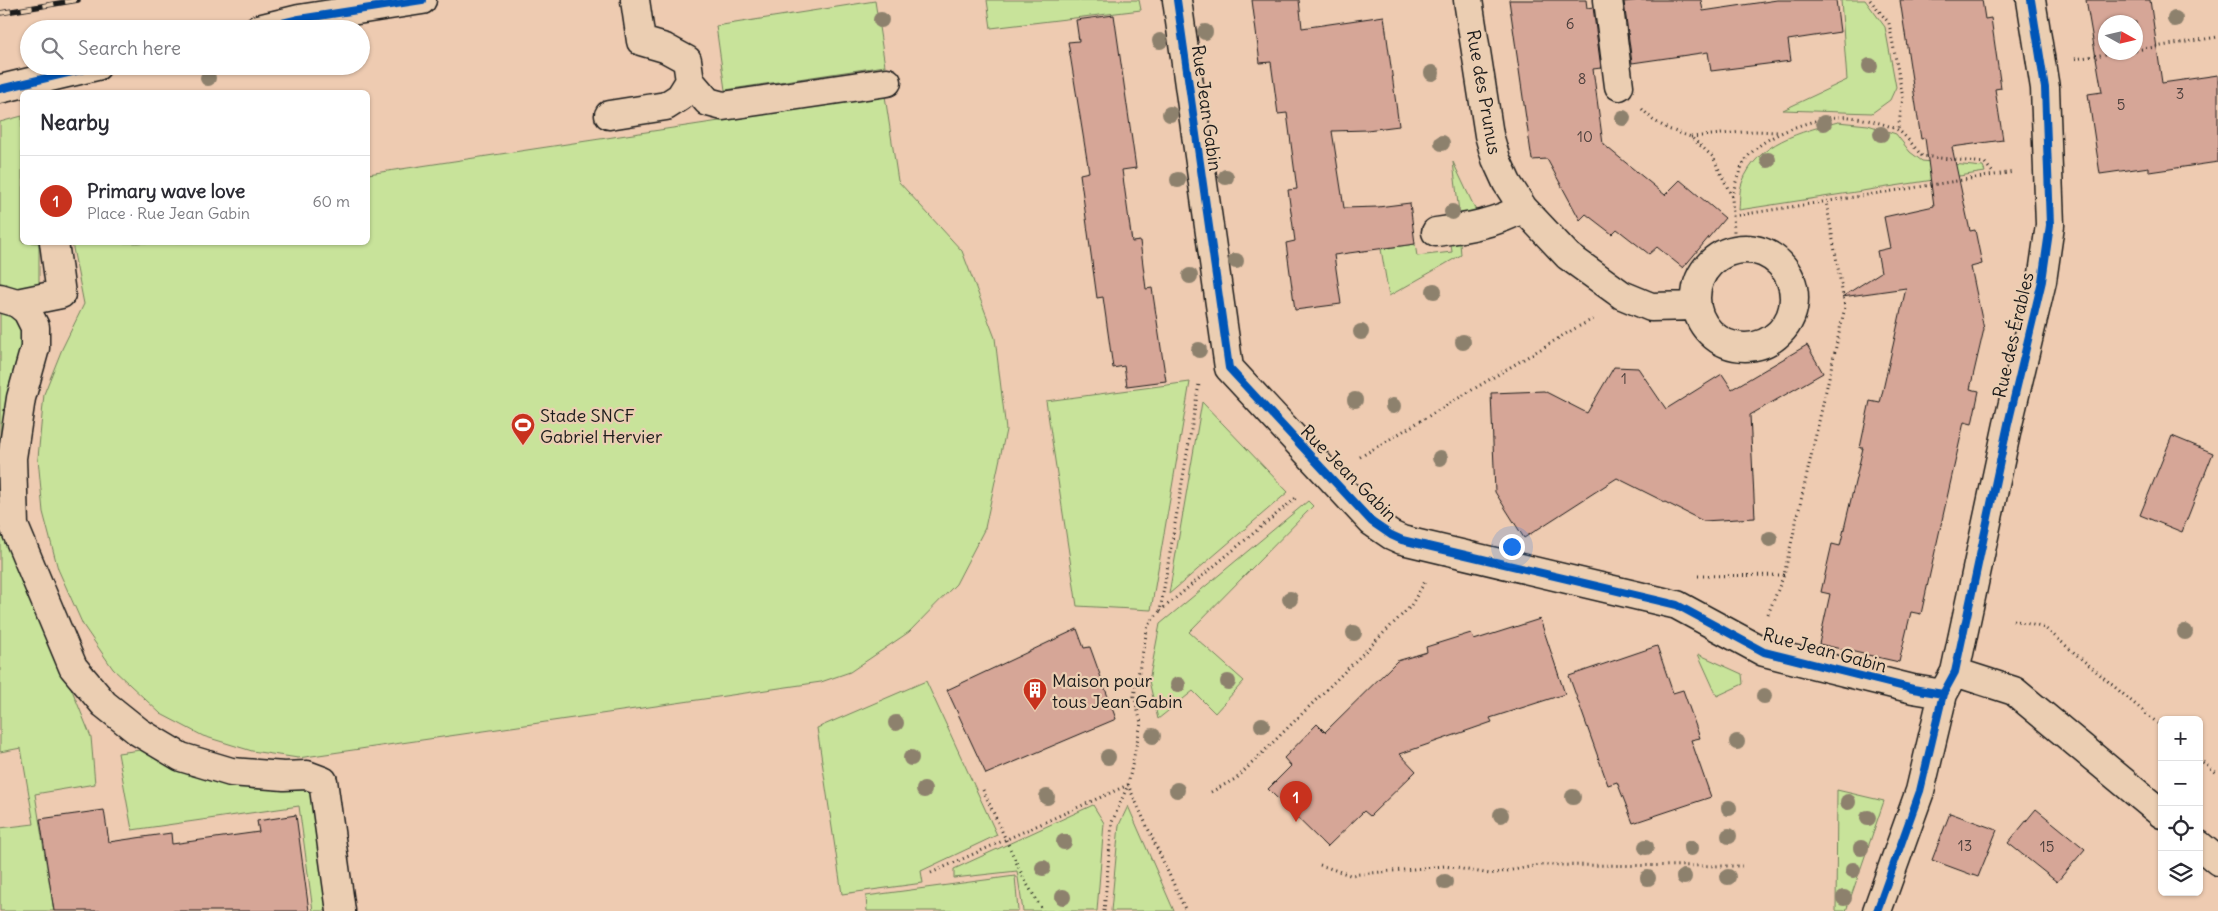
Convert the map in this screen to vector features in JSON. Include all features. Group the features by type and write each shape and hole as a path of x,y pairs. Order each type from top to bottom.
{"street":[{"path":"296,20 422,0"},
{"path":"635,0 641,41 666,48 688,60 690,81 708,102 723,106 887,82"},
{"name":"Rue Jean Gabin","path":"1177,0 1229,368 1372,522 1402,540 1677,605 1764,652 1912,689 1949,683 2014,691 2158,811"},
{"name":"Rue des Prunus","path":"1468,0 1489,135 1500,167 1523,208 1568,256 1622,295 1652,307 1696,306"},
{"path":"1608,0 1620,86"},
{"name":"Rue des Érables","path":"1949,683 2044,272 2050,225 2045,88 2031,0"},
{"path":"0,89 60,75"},
{"path":"609,115 666,106 680,97 690,81"},
{"path":"1436,232 1458,229 1508,217 1523,208"},
{"path":"9,301 61,294 54,245"},
{"path":"1750,249 1777,261 1799,289 1787,323 1776,336 1761,344 1744,347 1727,344 1713,336 1702,322 1696,306 1696,292 1700,277 1709,265 1721,255 1735,250 1750,249"},
{"path":"9,301 27,310 35,327 35,348 21,398 12,458 14,526 73,667 111,710 139,732 181,757 231,772 284,776 306,775 323,781 341,911"},
{"path":"1877,911 1920,791 1949,683"},
{"path":"2203,848 2218,861"}],"path":[{"path":"1870,0 1889,23 1903,98 1898,129"},
{"path":"2143,49 2218,37"},
{"path":"2042,64 2098,55"},
{"path":"1620,86 1654,120 1668,129 1691,137 1713,157 1732,197"},
{"path":"1733,216 1994,174 1985,163 1922,156 1898,129 1872,121 1837,116 1784,132 1770,138 1752,152 1736,177 1732,197 1733,216 1735,250"},
{"path":"1691,137 1745,131 1784,132"},
{"path":"1767,619 1784,575 1844,307 1826,201"},
{"path":"1356,459 1574,329 1597,318"},
{"path":"1160,611 1198,385 1204,380"},
{"path":"1104,911 1112,822 1128,785 1141,723 1134,696 1148,625 1160,611 1297,496"},
{"path":"1211,792 1237,778 1410,607 1428,575"},
{"path":"1692,581 1698,576 1784,575"},
{"path":"2012,620 2045,628 2158,724"},
{"path":"2203,761 2218,774"},
{"path":"931,873 1128,785"},
{"path":"1128,785 1186,911"},
{"path":"983,790 1024,879 1044,911"},
{"path":"1320,865 1350,875 1445,866 1490,874 1540,865 1742,866"}],"green space":[{"path":"987,0 1139,0 1141,10 991,28"},
{"path":"1841,0 1865,0 1885,27 1896,87 1890,100 1872,113 1783,110 1847,80"},
{"path":"875,1 885,66 725,90 716,26"},
{"path":"885,96 898,181 962,251 995,338 1006,430 985,528 956,584 909,632 850,672 821,682 298,758 252,751 203,736 161,714 113,669 83,625 58,569 43,512 38,458 44,394 62,349 84,304 72,245 370,245 370,174"},
{"path":"20,117 20,245 39,245 39,287 0,290 0,122"},
{"path":"1838,122 1868,125 1896,134 1910,152 1922,161 1983,167 1985,172 1739,210 1742,183 1749,169 1769,148 1795,135"},
{"path":"1453,162 1479,217 1460,221"},
{"path":"1460,243 1461,255 1389,296 1381,249 1415,244 1417,256 1452,252 1451,244"},
{"path":"0,308 16,310 29,329 6,527 91,737 95,784 35,794 54,911 0,911 0,828 34,824 21,748 0,752"},
{"path":"1190,382 1151,610 1077,606 1046,401"},
{"path":"1202,402 1288,492 1169,594"},
{"path":"1308,501 1313,506 1189,632 1244,681 1215,713 1193,691 1158,719 1149,681 1160,624"},
{"path":"1698,654 1742,674 1743,684 1717,696"},
{"path":"926,681 997,835 921,871 923,883 842,894 817,728"},
{"path":"148,749 192,774 253,789 313,790 328,911 313,911 299,806 132,830 118,753"},
{"path":"1837,790 1884,801 1846,911 1836,911"},
{"path":"1093,805 1104,823 1097,911 1023,911 1017,871 954,878 954,869"},
{"path":"1128,806 1174,911 1111,911 1119,825"},
{"path":"1015,876 1018,911 867,911 866,896"}],"building":[{"path":"1252,0 1299,0 1302,28 1384,16 1399,126 1367,130 1332,131 1344,208 1378,207 1410,203 1415,244 1334,255 1341,304 1295,310 1286,243 1295,241 1288,190 1297,189 1287,113 1278,114 1271,62 1260,63"},
{"path":"1509,0 1586,0 1587,8 1593,7 1601,68 1593,69 1603,144 1665,195 1680,180 1725,218 1683,268 1657,247 1649,254 1617,229 1612,234 1586,214 1580,220 1547,159 1532,160"},
{"path":"1641,0 1701,0 1703,11 1777,0 1836,0 1840,32 1788,40 1791,61 1711,71 1708,52 1632,63 1624,2"},
{"path":"1900,0 1982,0 1985,19 1991,18 2001,88 1995,89 2003,140 1952,147 1970,231 1975,230 1982,264 1971,267 1984,329 1970,389 1979,391 1972,424 1964,422 1921,614 1911,612 1899,662 1819,644 1830,594 1821,592 1832,544 1840,546 1863,448 1860,448 1870,401 1880,403 1906,288 1842,297 1881,272 1877,251 1890,248 1884,217 1934,206 1925,138 1921,139"},
{"path":"2086,0 2150,0 2162,83 2218,75 2218,162 2149,172 2149,167 2100,174 2088,94 2102,92"},
{"path":"1114,15 1136,168 1122,170 1132,242 1140,241 1146,289 1152,288 1166,381 1127,386 1124,366 1113,368 1103,297 1097,298 1080,174 1089,172 1068,42 1079,41 1076,20"},
{"path":"1807,345 1823,373 1750,415 1755,518 1703,521 1617,478 1524,538 1495,492 1491,393 1544,391 1587,413 1614,367 1638,368 1666,409 1722,374 1732,389"},
{"path":"2172,436 2213,453 2182,532 2140,515"},
{"path":"1540,619 1565,694 1490,718 1492,722 1400,754 1416,771 1370,816 1364,811 1327,847 1268,789 1291,766 1284,758 1317,724 1325,732 1397,661 1427,652 1426,647 1471,633 1474,640"},
{"name":"Maison pour tous Jean Gabin","path":"1077,629 1084,648 1090,647 1116,719 986,774 947,690"},
{"path":"1657,646 1673,693 1683,690 1700,738 1691,740 1711,797 1633,823 1617,782 1608,785 1569,676"},
{"path":"2036,809 2085,849 2057,882 2008,843"},
{"path":"104,810 109,842 171,833 172,844 259,832 257,821 296,815 309,911 54,911 40,819"},
{"path":"1950,813 1997,830 1978,877 1932,860"}],"railway":[{"path":"0,13 78,0"}],"cycle path":[{"path":"295,20 422,0"},
{"path":"1177,0 1229,368 1372,522 1402,540 1677,605 1764,652 1913,689 1943,694"},
{"path":"1877,911 1920,791 1943,694 1955,672 2008,424 2042,281 2050,225 2045,88 2031,0"},
{"path":"0,89 59,75"}],"place":[{"name":"Stade SNCF Gabriel Hervier","path":"523,446"},
{"name":"Maison pour tous Jean Gabin","path":"1035,711"},
{"name":"Primary wave love","path":"1296,822"}]}
